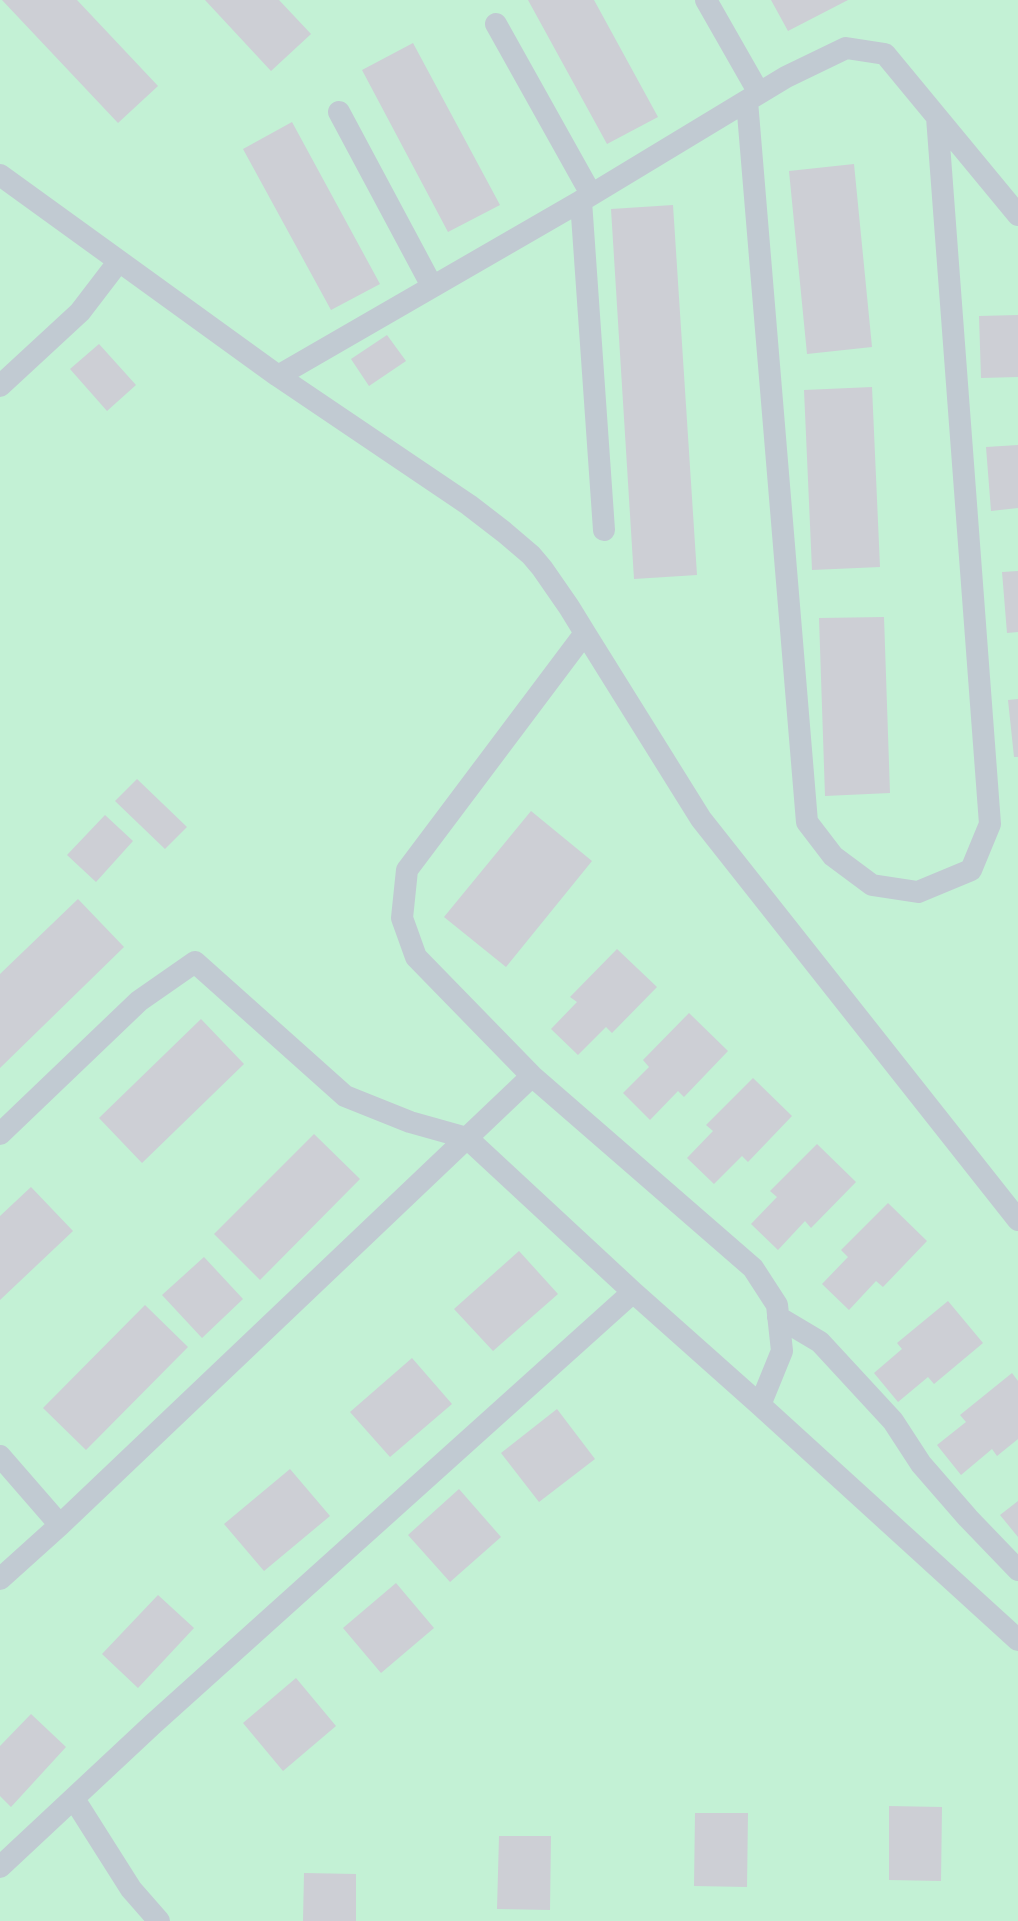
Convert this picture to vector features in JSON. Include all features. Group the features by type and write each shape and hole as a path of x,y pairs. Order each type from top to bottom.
{"street":[{"path":"706,0 753,97 807,822 833,856 872,886 918,892 971,870 990,824 937,117"},
{"path":"496,24 586,198 604,530"},
{"path":"278,376 586,198 753,97 786,78 846,48 885,54 1018,215"},
{"path":"339,112 432,286"},
{"path":"0,175 278,376 469,505 531,555 560,593 701,819 1018,1220"},
{"path":"0,386 80,312 119,261"},
{"path":"585,633 407,870 402,918 416,957 532,1076 753,1268 777,1305 782,1351 760,1405"},
{"path":"0,1134 139,1001 195,962 345,1096 410,1122 466,1138 633,1292 760,1405 1018,1640"},
{"path":"0,1579 60,1525 532,1076"},
{"path":"0,1867 74,1799 158,1718 633,1292"},
{"path":"778,1317 820,1342 892,1421 921,1464 968,1518 1018,1570"},
{"path":"0,1456 60,1525"},
{"path":"74,1799 131,1889 159,1921"}],"green space":[{"path":"0,0 1018,0 1018,1921 0,1921"}],"building":[{"path":"2,0 77,0 158,86 118,123"},
{"path":"205,0 279,0 311,34 271,71"},
{"path":"528,0 594,0 658,117 607,144"},
{"path":"771,0 848,0 788,31"},
{"path":"413,43 500,205 448,232 362,70"},
{"path":"292,122 380,284 331,310 243,149"},
{"path":"854,164 872,347 807,354 789,171"},
{"path":"673,205 697,575 634,579 611,209"},
{"path":"1018,315 1018,377 981,378 979,316"},
{"path":"387,335 406,361 369,386 351,359"},
{"path":"99,344 136,385 107,411 70,369"},
{"path":"872,387 880,567 812,570 804,390"},
{"path":"1018,445 1018,508 991,511 986,447"},
{"path":"1018,571 1018,632 1007,633 1002,572"},
{"path":"884,617 890,793 825,796 819,618"},
{"path":"1018,699 1018,757 1014,757 1008,700"},
{"path":"137,779 187,827 165,849 115,801"},
{"path":"531,811 592,861 506,967 444,917"},
{"path":"105,815 133,841 96,882 67,855"},
{"path":"78,899 124,947 0,1068 0,974"},
{"path":"617,949 657,987 612,1033 606,1027 578,1055 551,1029 577,1002 570,997"},
{"path":"689,1013 728,1051 684,1097 678,1091 650,1120 623,1093 649,1067 643,1060"},
{"path":"201,1019 244,1064 142,1163 99,1118"},
{"path":"753,1078 792,1116 748,1162 742,1156 714,1184 687,1158 713,1131 706,1125"},
{"path":"314,1134 360,1179 260,1280 214,1234"},
{"path":"817,1144 856,1182 811,1228 805,1221 778,1250 751,1224 777,1197 770,1191"},
{"path":"31,1187 73,1231 0,1300 0,1216"},
{"path":"888,1203 927,1241 883,1287 876,1281 849,1310 822,1284 848,1257 841,1250"},
{"path":"519,1251 558,1294 493,1351 454,1309"},
{"path":"204,1257 243,1299 202,1338 162,1295"},
{"path":"948,1301 983,1343 934,1384 928,1377 898,1402 874,1373 902,1349 897,1343"},
{"path":"145,1305 188,1347 86,1450 43,1408"},
{"path":"412,1358 452,1404 390,1457 350,1412"},
{"path":"1012,1373 1018,1381 1018,1439 997,1456 992,1449 961,1475 937,1445 966,1422 960,1415"},
{"path":"557,1409 595,1459 539,1502 501,1453"},
{"path":"290,1469 330,1516 264,1571 224,1524"},
{"path":"459,1489 501,1537 450,1582 408,1535"},
{"path":"1018,1501 1018,1537 1000,1515"},
{"path":"396,1583 434,1628 381,1673 343,1628"},
{"path":"158,1595 194,1628 138,1688 102,1654"},
{"path":"296,1678 336,1726 283,1771 243,1723"},
{"path":"31,1714 66,1747 11,1807 0,1796 0,1746"},
{"path":"889,1806 942,1807 941,1881 889,1880"},
{"path":"695,1813 748,1813 747,1887 694,1886"},
{"path":"499,1836 551,1836 550,1910 497,1909"},
{"path":"304,1873 356,1874 356,1921 303,1921"}]}
